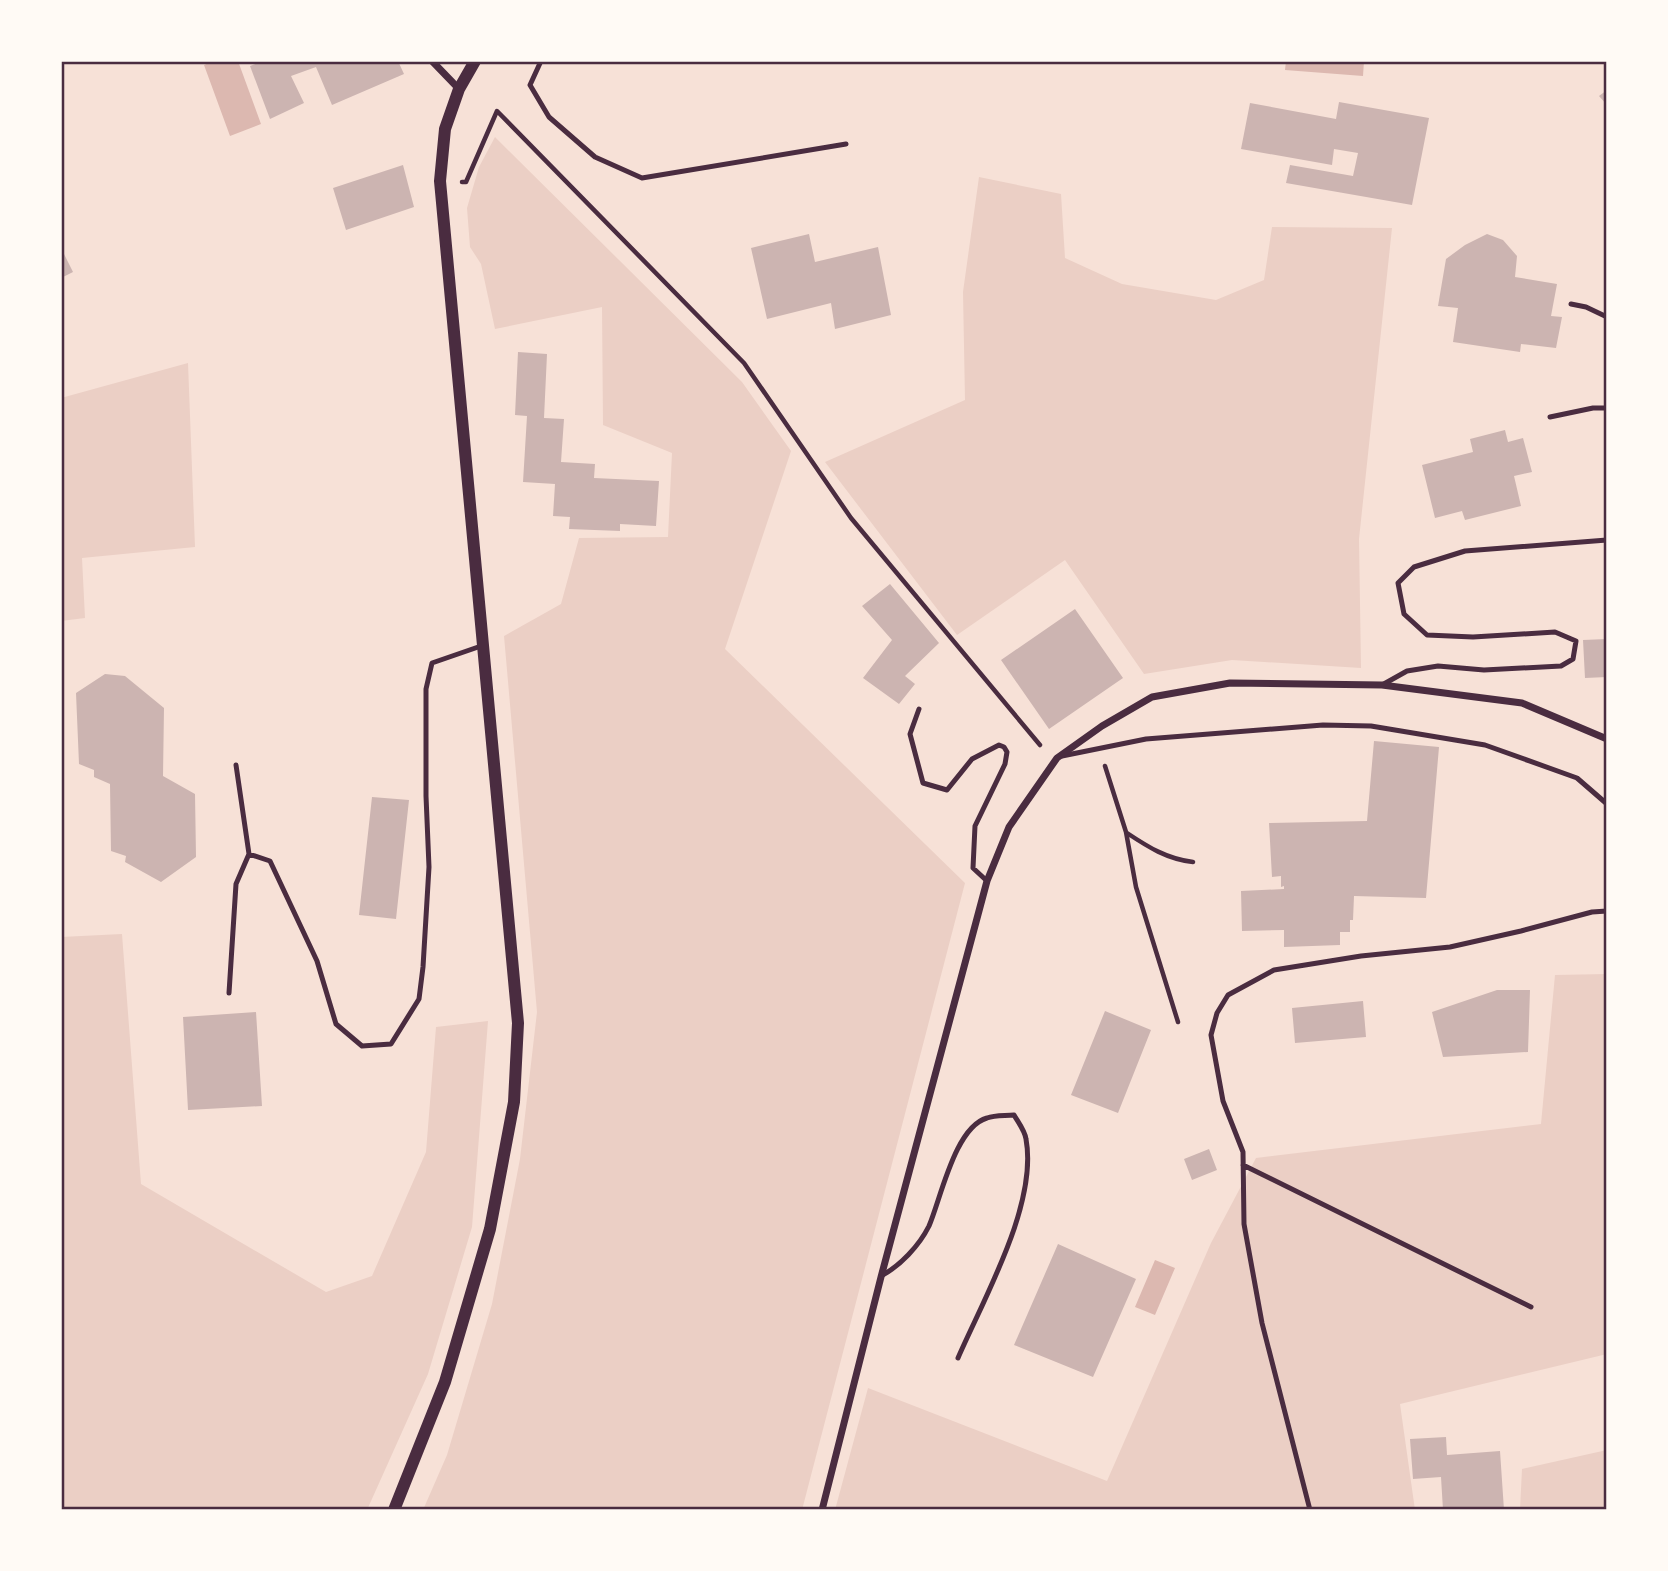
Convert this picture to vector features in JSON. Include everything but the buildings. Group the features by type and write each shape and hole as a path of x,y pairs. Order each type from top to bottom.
{"street":[{"path":"432,61 459,89"},
{"path":"394,1510 445,1382 460,1331 489,1229 514,1102 517,1013 440,181 445,129 459,89 475,61"},
{"path":"822,1510 987,881 1009,827 1057,758 1102,726 1152,697 1230,683 1382,685 1522,703 1607,739"}],"lane":[{"path":"541,61 530,85 549,117 595,157 642,178 846,144"},
{"path":"1571,304 1586,307 1607,317"},
{"path":"1550,417 1593,408 1607,408"},
{"path":"1382,685 1407,671 1438,666 1484,670 1561,666 1573,659 1576,641 1555,632 1473,637 1427,635 1404,614 1398,583 1414,567 1465,551 1607,540"},
{"path":"249,854 270,861 281,882 317,961 335,1024 362,1046 391,1044 419,999 423,967 429,867 426,689 432,663 484,645"},
{"path":"919,709 911,734 923,783 947,790 972,759 999,746 1004,747 1007,752 1005,764 975,826 973,868 987,881"},
{"path":"1057,758 1146,739 1323,724 1371,726 1485,744 1577,778 1607,804"},
{"path":"229,993 236,884 249,854 236,765"},
{"path":"1310,1510 1262,1323 1244,1224 1243,1152 1223,1101 1210,1035 1217,1013 1228,995 1274,970 1361,956 1450,947 1592,912 1607,911"},
{"path":"881,1277 897,1268 928,1228 960,1144 973,1126 985,1118 1014,1115 1026,1136 1027,1166 1019,1219 958,1358"},
{"path":"1243,1166 1531,1307"}],"path":[{"path":"440,181 466,182 497,111 744,363 851,518 962,653"},
{"path":"1108,777 1126,832 1136,887 1178,1022"},
{"path":"1126,832 1152,850 1193,862"}],"shaded area":[{"path":"214,61 238,61 261,124 230,136 204,65"},
{"path":"1286,61 1364,61 1363,76 1285,70"},
{"path":"495,137 742,382 791,451 725,649 965,883 802,1510 423,1510 447,1455 492,1304 520,1159 537,1012 504,636 561,604 579,538 668,537 672,453 603,425 602,307 495,329 481,264 470,247 467,208 479,167"},
{"path":"979,177 1061,194 1065,258 1122,284 1216,300 1264,280 1272,227 1392,228 1359,539 1361,668 1232,660 1144,674 1065,560 957,635 825,462 965,400 963,292"},
{"path":"188,363 195,547 82,558 85,618 61,621 61,398"},
{"path":"122,934 141,1184 326,1292 372,1276 426,1152 436,1027 488,1021 472,1227 428,1374 367,1510 61,1510 61,937"},
{"path":"1607,974 1607,1354 1400,1404 1415,1510 835,1510 868,1388 1107,1481 1211,1243 1256,1158 1541,1124 1555,975"},
{"path":"1155,1260 1175,1268 1155,1315 1135,1307"},
{"path":"1607,1450 1607,1510 1520,1510 1522,1469"}]}
